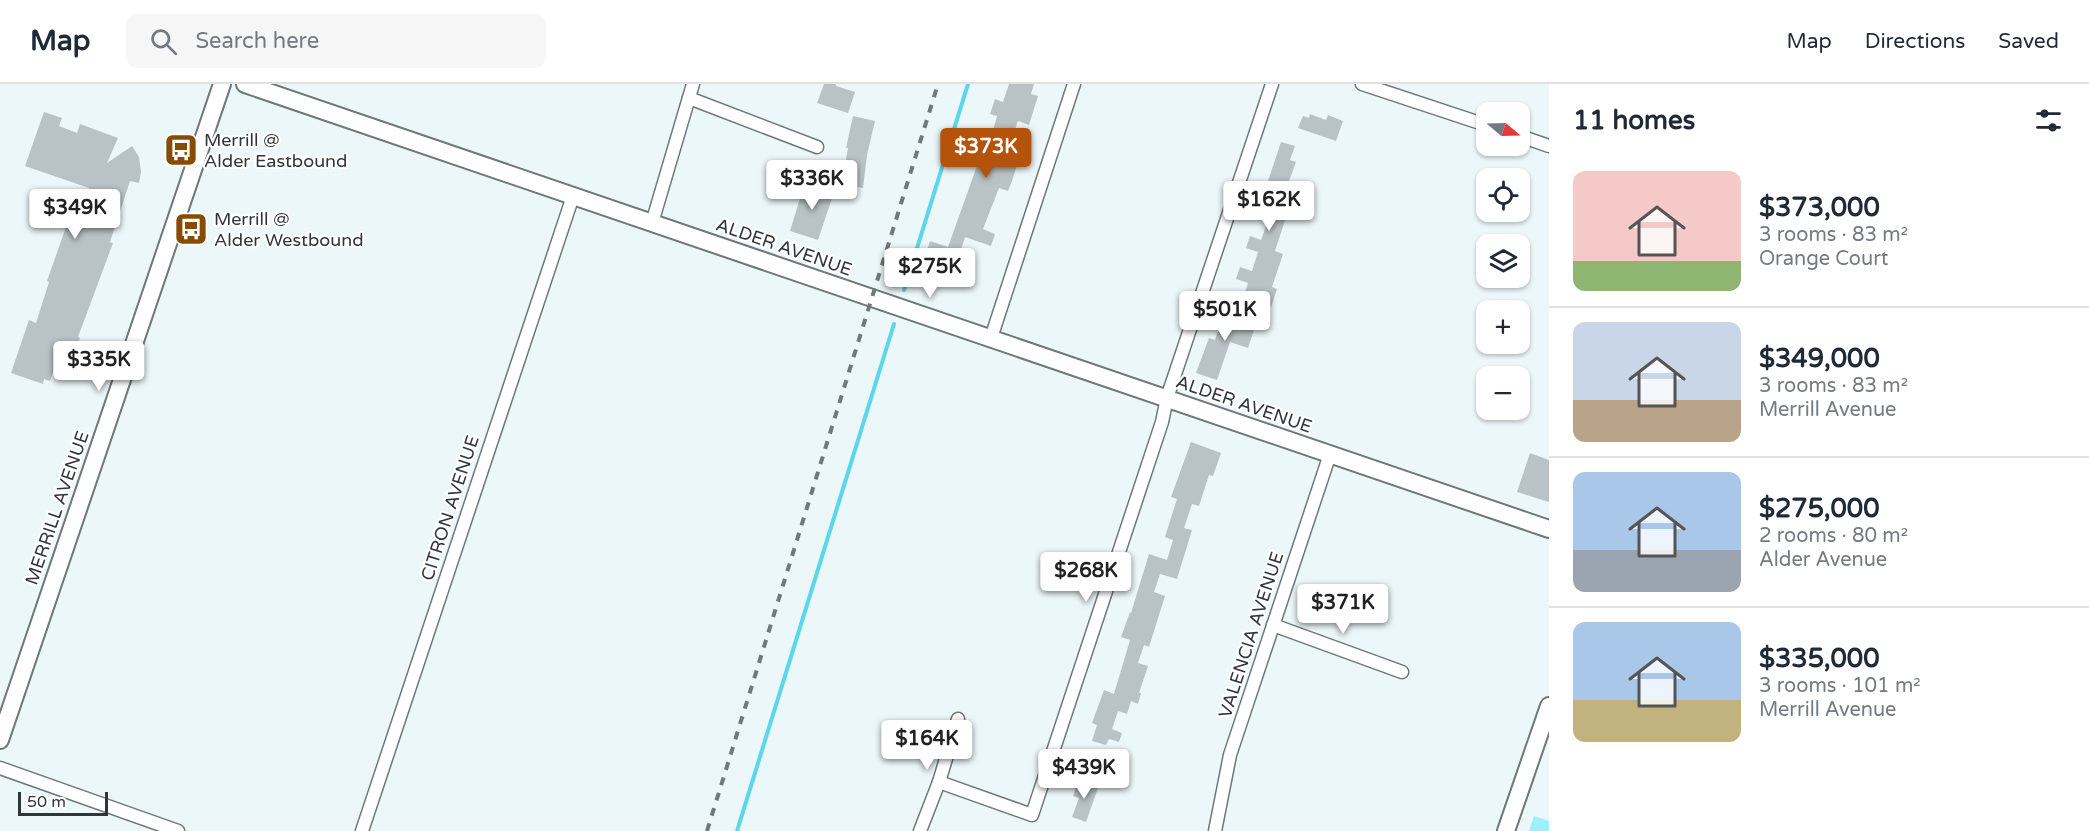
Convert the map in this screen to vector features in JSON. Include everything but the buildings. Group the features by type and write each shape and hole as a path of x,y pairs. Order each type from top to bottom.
{"main road":[{"name":"MERRILL AVENUE","path":"0,740 222,84"},
{"name":"ALDER AVENUE","path":"245,84 1549,529"},
{"path":"1506,831 1549,706"}],"street":[{"path":"652,223 693,84"},
{"path":"991,338 1074,84"},
{"path":"939,782 1032,814 1272,84"},
{"path":"1362,84 1476,122"},
{"path":"689,98 817,147"},
{"path":"1530,139 1549,146"},
{"name":"CITRON AVENUE","path":"362,831 573,196"},
{"name":"VALENCIA AVENUE","path":"1215,831 1230,755 1330,454"},
{"path":"1273,626 1402,672"},
{"path":"920,831 939,782 958,719"},
{"path":"0,768 178,831"}],"shaded area":[{"path":"1534,816 1549,821 1549,831 1529,831"}],"waterway":[{"path":"904,290 968,84"},
{"path":"737,831 894,324"}],"railway":[{"path":"707,831 938,84"}],"place":[{"name":"Merrill @ Alder Eastbound","path":"181,150"},
{"name":"Merrill @ Alder Westbound","path":"191,229"}]}
